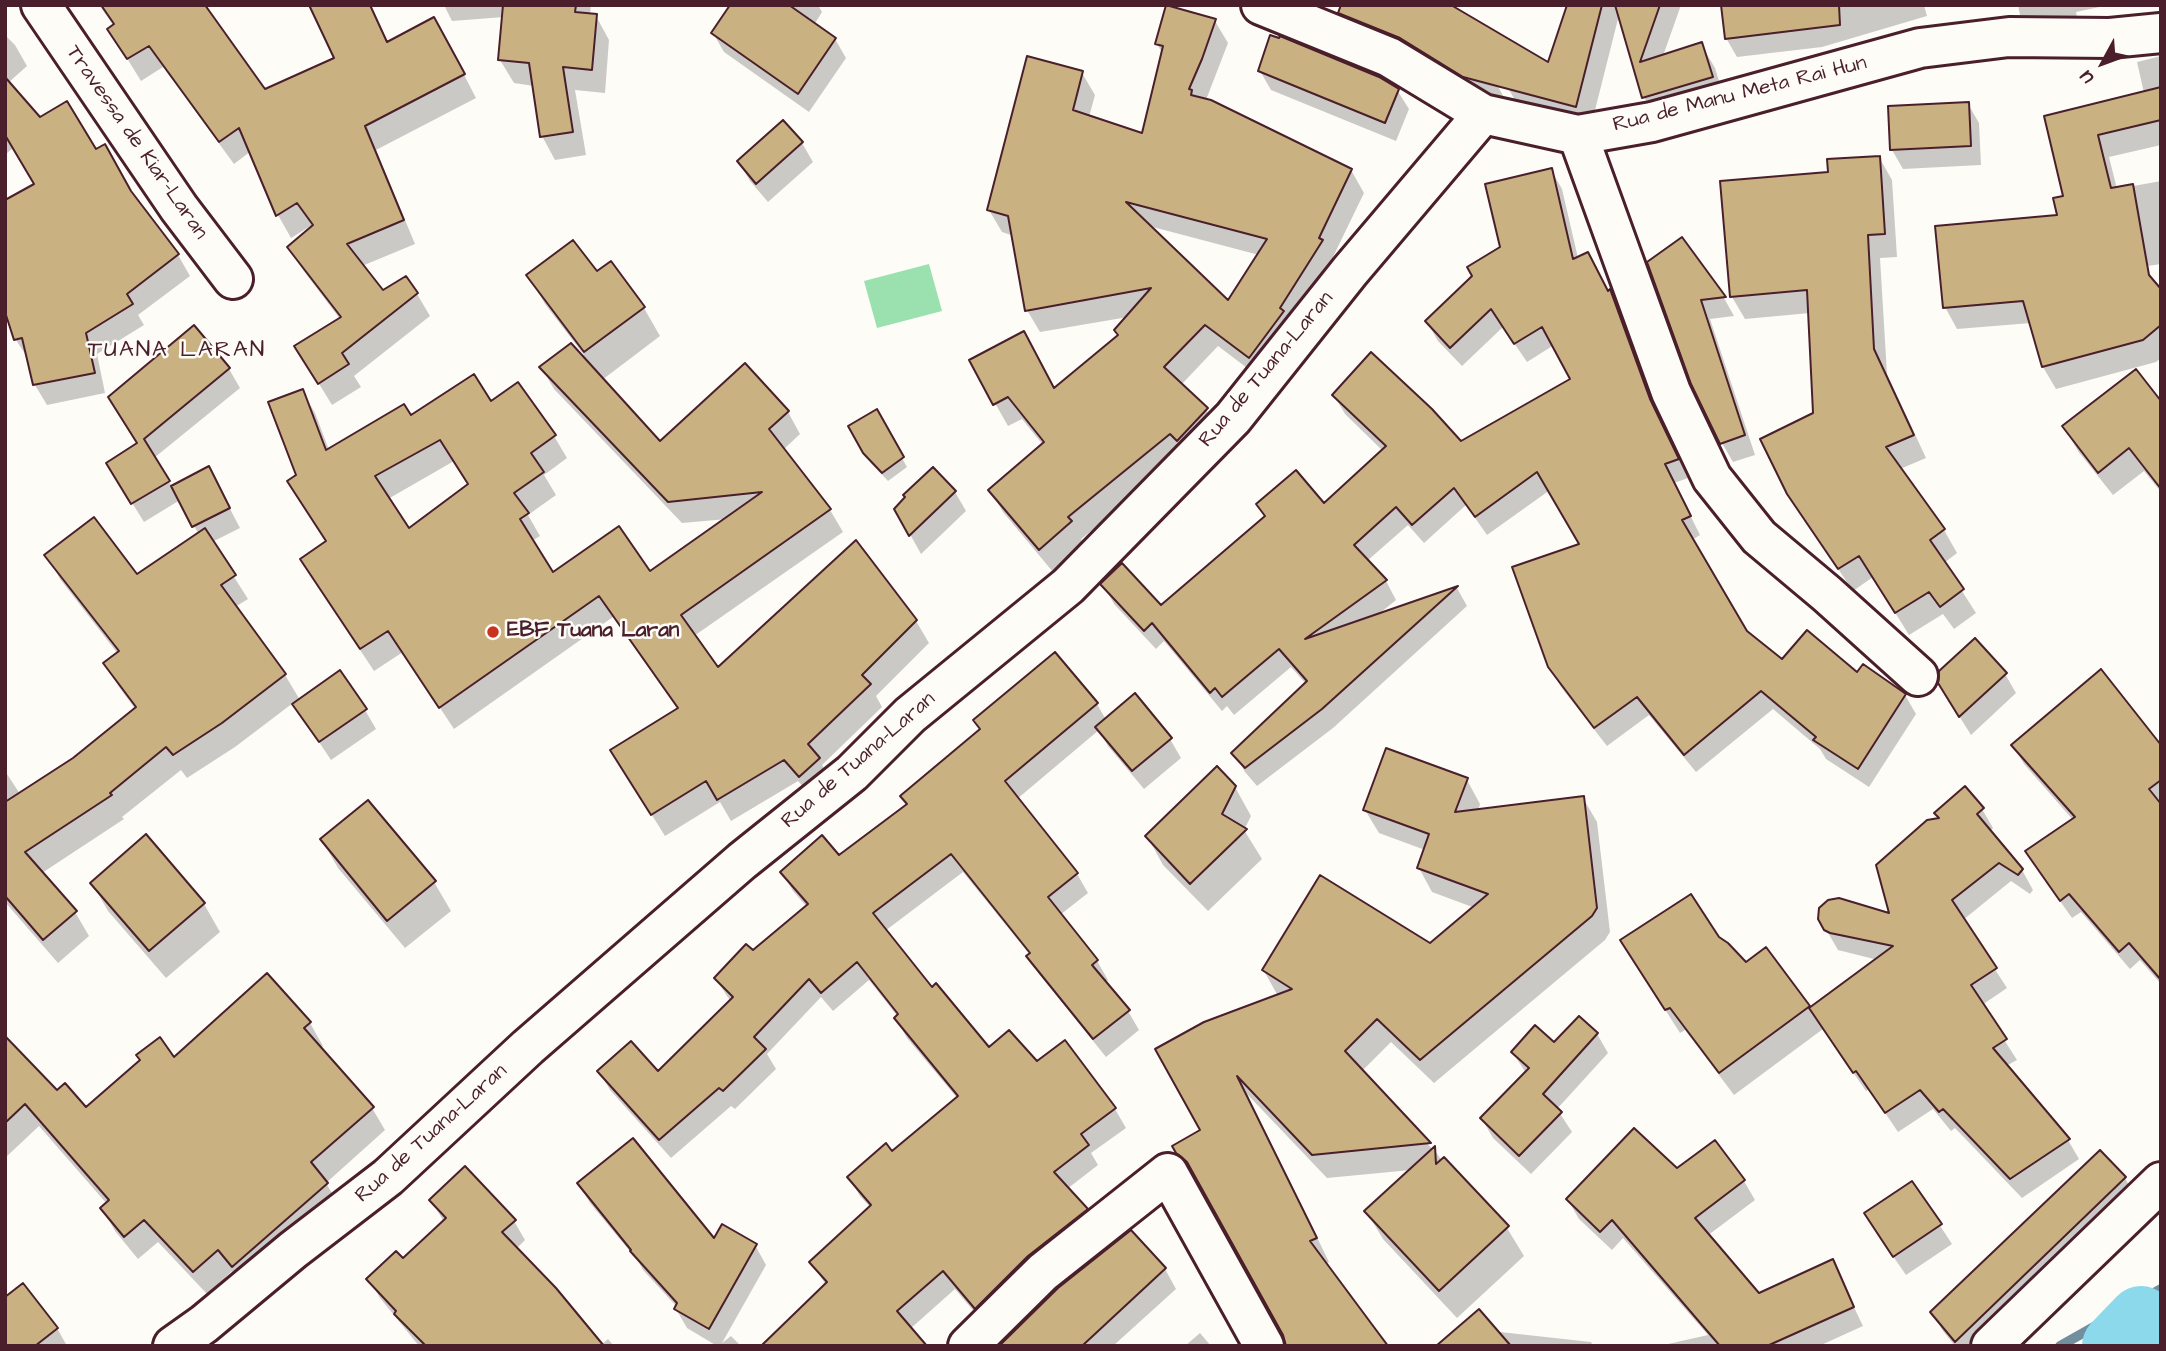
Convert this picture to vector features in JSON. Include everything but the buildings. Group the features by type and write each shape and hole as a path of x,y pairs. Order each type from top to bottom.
{"street":[{"name":"Travessa de Kiar-Laran","path":"41,5 179,208 233,279"},
{"name":"Rua de Manu Meta Rai Hun","path":"1261,5 1389,57 1483,114 1578,135 1652,122 1920,48 2009,37 2109,38 2161,33"},
{"name":"Rua de Tuana-Laran","path":"173,1346 388,1177 548,1029 743,861 852,773 910,715 1068,586 1233,418 1350,271 1483,114"},
{"path":"1578,135 1671,392 1712,478 1759,537 1918,676"},
{"path":"968,1346 1043,1272 1168,1173 1264,1346"},
{"path":"1991,1346 2161,1182"}],"green space":[{"path":"929,264 942,311 877,328 864,281"}],"waterway":[{"path":"2060,1346 2161,1289"},
{"path":"2115,1346 2141,1319"}],"place":[{"name":"EBF Tuana Laran","path":"493,632"}],"district":[{"name":"TUANA LARAN","path":"177,351"}]}
